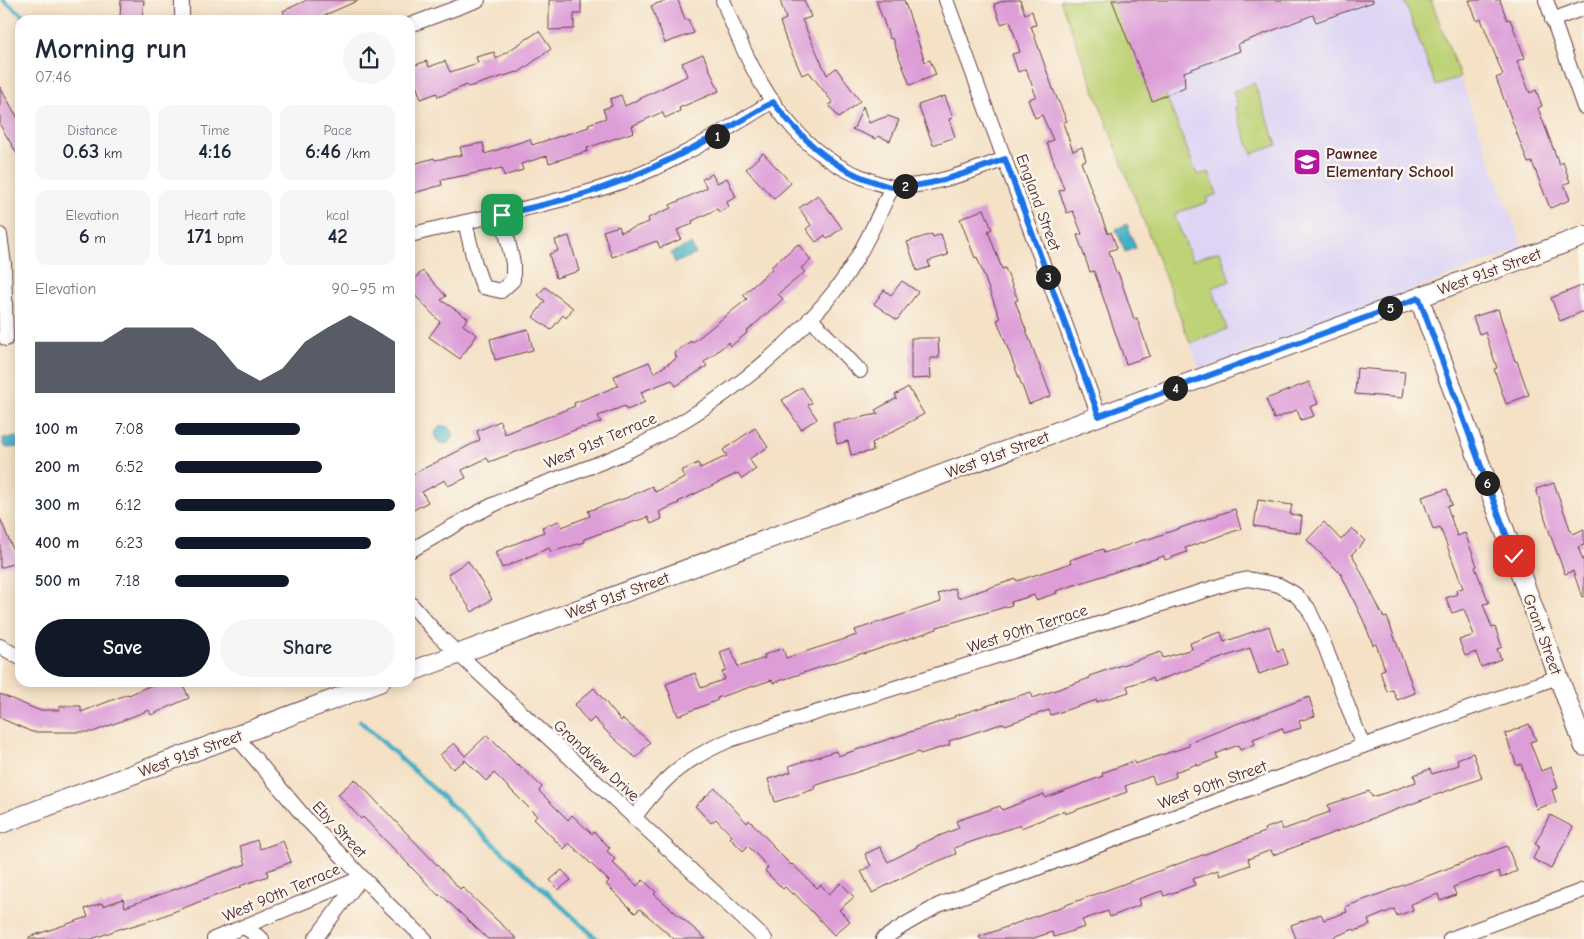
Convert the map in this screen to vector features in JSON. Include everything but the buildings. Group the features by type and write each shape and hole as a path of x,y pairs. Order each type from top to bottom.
{"street":[{"path":"182,0 182,15"},
{"path":"415,23 478,0"},
{"path":"723,0 754,73 773,102 810,144 827,159 851,173 892,187 932,183 1005,159"},
{"name":"England Street","path":"946,0 1099,416"},
{"path":"1546,0 1584,107"},
{"path":"1552,20 1584,8"},
{"path":"415,234 502,215 601,189 647,171 714,138 773,102"},
{"name":"West 91st Terrace","path":"415,548 492,505 625,452 677,425 721,397 766,361 810,318 843,280 864,247 892,187"},
{"path":"465,222 484,287 501,291 513,280 513,263 502,215"},
{"path":"0,235 9,339"},
{"name":"West 91st Street","path":"415,670 1584,236"},
{"name":"Grant Street","path":"1419,298 1584,746"},
{"path":"810,318 860,371"},
{"name":"West 90th Terrace","path":"634,818 655,790 680,767 705,751 732,739 1220,586 1248,579 1279,585 1295,594 1308,608 1321,636 1363,746"},
{"name":"Grandview Drive","path":"415,608 438,635 458,654 765,939"},
{"path":"0,646 15,655"},
{"name":"West 90th Street","path":"884,939 939,905 1363,746 1558,676"},
{"name":"West 91st Street","path":"0,824 367,687"},
{"name":"Eby Street","path":"236,736 307,820 361,878 425,939"},
{"path":"315,939 361,878"},
{"name":"West 90th Terrace","path":"214,939 361,878"},
{"path":"1450,939 1584,890"},
{"path":"244,927 262,939"}],"shaded area":[{"name":"Pawnee Elementary School","path":"1060,0 1431,0 1523,248 1200,370"}],"green space":[{"path":"1060,0 1166,0 1160,79 1197,175 1209,172 1217,194 1207,198 1208,202 1174,214 1192,260 1220,251 1230,281 1212,288 1227,329 1190,343"},
{"path":"1404,0 1431,0 1460,77 1436,86"},
{"path":"1254,83 1277,145 1252,154 1235,107 1238,106 1233,91"}],"water":[{"path":"1127,224 1136,248 1125,252 1116,229"},
{"path":"691,244 696,254 675,263 671,253"},
{"path":"444,426 452,431 453,435 448,443 444,444 436,439 435,435 440,427"},
{"path":"15,437 15,447 7,448 3,445 3,438"}],"waterway":[{"path":"3,0 22,15"},
{"path":"360,721 597,939"}],"place":[{"name":"Pawnee Elementary School","path":"1307,162"}],"route":[{"path":"502,215 601,189 647,171 714,138 773,102 791,124 827,159 851,173 892,187 932,183 1005,159 1099,416 1419,298 1514,556"}]}
